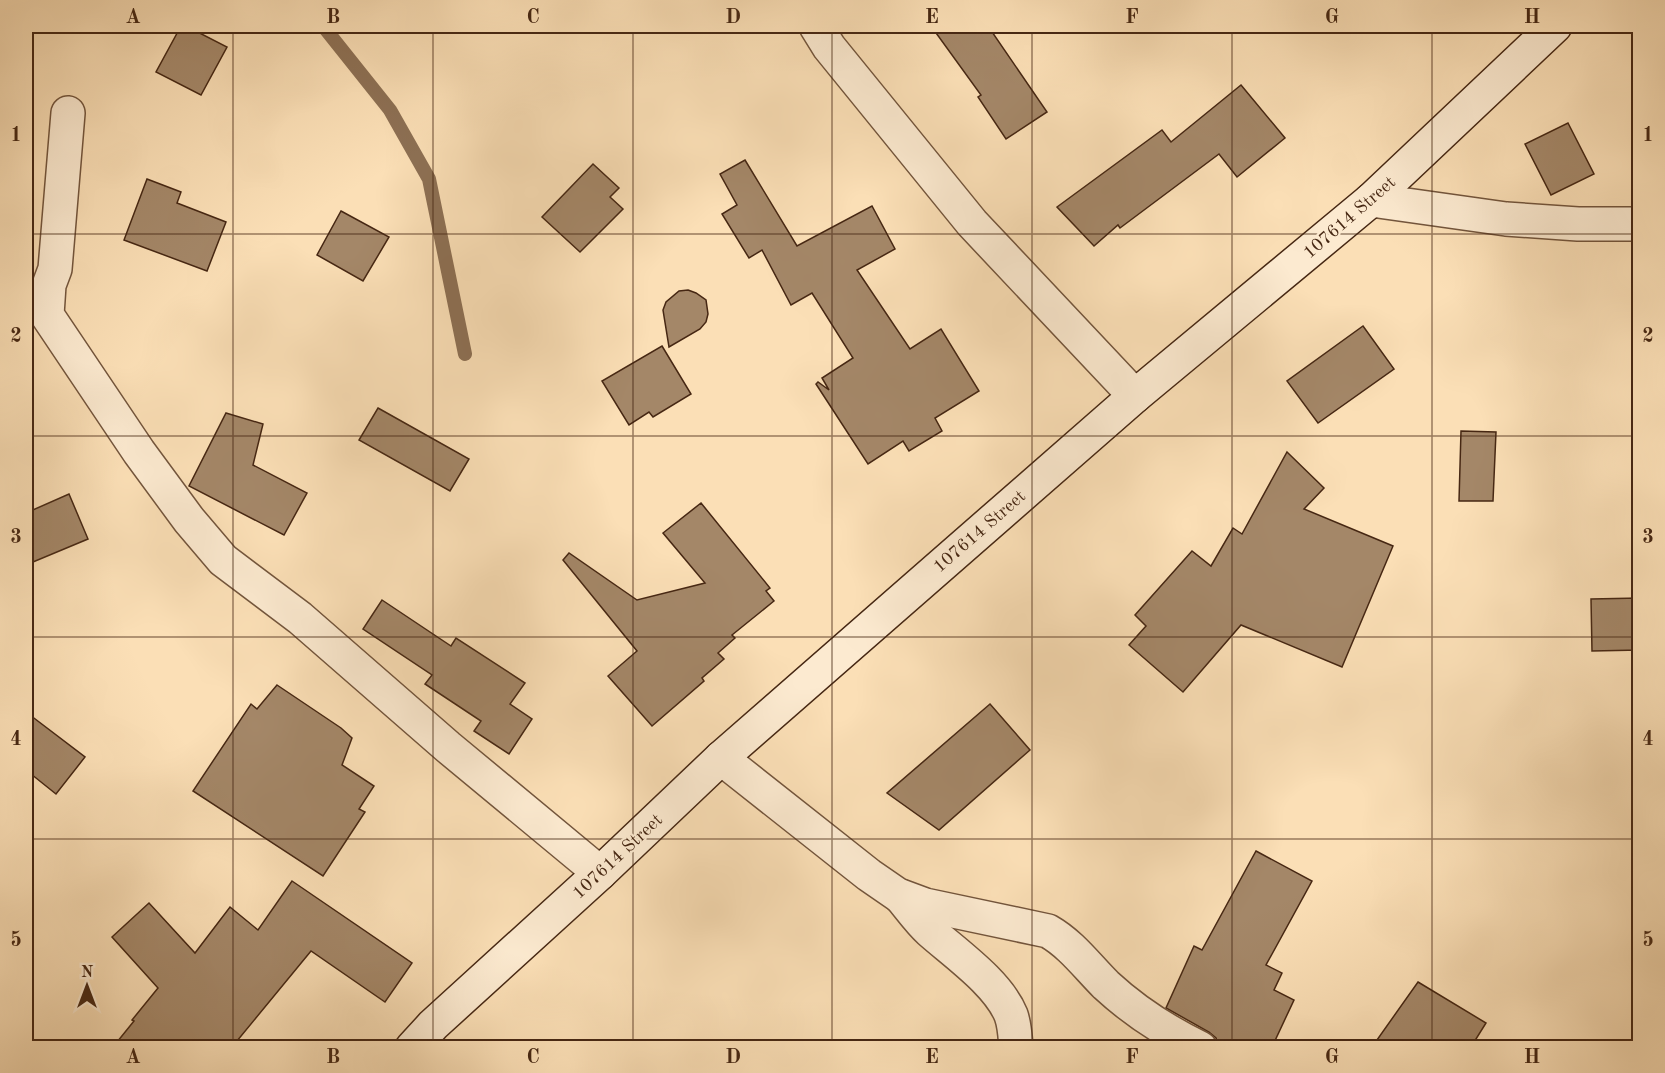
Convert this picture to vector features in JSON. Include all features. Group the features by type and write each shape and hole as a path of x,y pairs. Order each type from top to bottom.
{"street":[{"path":"816,26 829,47 972,223 1135,396"},
{"name":"107614 Street","path":"412,1047 720,758 1135,396 1371,200 1544,30"},
{"path":"68,113 55,269 49,285 47,315 139,452 189,520 223,560 300,618 448,747 600,873"},
{"path":"1371,200 1506,219 1578,224 1640,224"},
{"path":"720,758 869,875 898,895 928,929 1001,998 1011,1015 1016,1047"},
{"path":"898,895 925,905 1048,931 1063,939 1108,986 1139,1010 1184,1040 1200,1047"}],"building":[{"path":"181,26 186,26 227,47 201,95 156,72"},
{"path":"931,26 988,26 1047,112 1006,139 978,97 981,95"},
{"path":"1241,85 1285,138 1237,177 1219,154 1120,228 1118,225 1094,246 1057,207 1162,130 1171,142"},
{"path":"1568,123 1594,174 1551,195 1525,144"},
{"path":"745,160 797,246 872,206 895,249 857,270 910,349 941,329 979,391 935,418 942,431 909,451 903,441 868,464 816,384 818,382 829,390 822,378 853,358 812,293 791,305 762,250 749,258 722,214 737,205 720,174"},
{"path":"593,164 619,188 610,197 623,209 580,252 542,217"},
{"path":"147,179 181,192 177,203 226,222 207,271 124,240"},
{"path":"341,211 389,237 363,281 317,255"},
{"path":"688,290 706,300 708,314 706,322 700,329 669,347 663,310 666,302 679,291"},
{"path":"1363,326 1394,369 1318,423 1287,381"},
{"path":"662,346 691,394 653,417 649,412 629,425 602,381"},
{"path":"378,408 469,459 450,491 359,440"},
{"path":"226,413 263,424 253,465 307,493 284,535 189,486"},
{"path":"1461,431 1496,432 1493,501 1459,501"},
{"path":"1287,452 1324,488 1304,509 1393,546 1342,667 1241,625 1183,692 1129,645 1146,626 1135,615 1192,551 1211,566 1233,528 1242,534"},
{"path":"69,494 88,539 33,562 26,544 26,513"},
{"path":"701,503 770,588 766,591 774,601 732,635 735,638 718,653 724,659 702,678 704,681 652,726 608,676 637,651 563,560 569,553 637,600 705,583 663,533"},
{"path":"1640,598 1640,650 1592,651 1591,599"},
{"path":"382,600 451,646 456,638 525,683 510,704 532,719 509,754 474,731 481,721 425,684 432,675 363,629"},
{"path":"277,685 341,728 352,738 342,765 374,786 359,809 365,812 323,876 193,791 251,704 257,709"},
{"path":"990,704 1030,750 939,830 887,793"},
{"path":"26,712 85,757 56,794 26,770"},
{"path":"1256,851 1312,881 1266,965 1282,973 1274,990 1294,1000 1272,1047 1219,1047 1216,1038 1209,1032 1166,1008 1194,946 1202,950"},
{"path":"292,881 412,963 385,1002 311,951 232,1047 113,1047 158,988 112,937 149,903 195,953 230,907 258,930"},
{"path":"1418,982 1486,1023 1471,1047 1372,1047"}],"waterway":[{"path":"323,26 390,110 429,179 465,354"}]}
